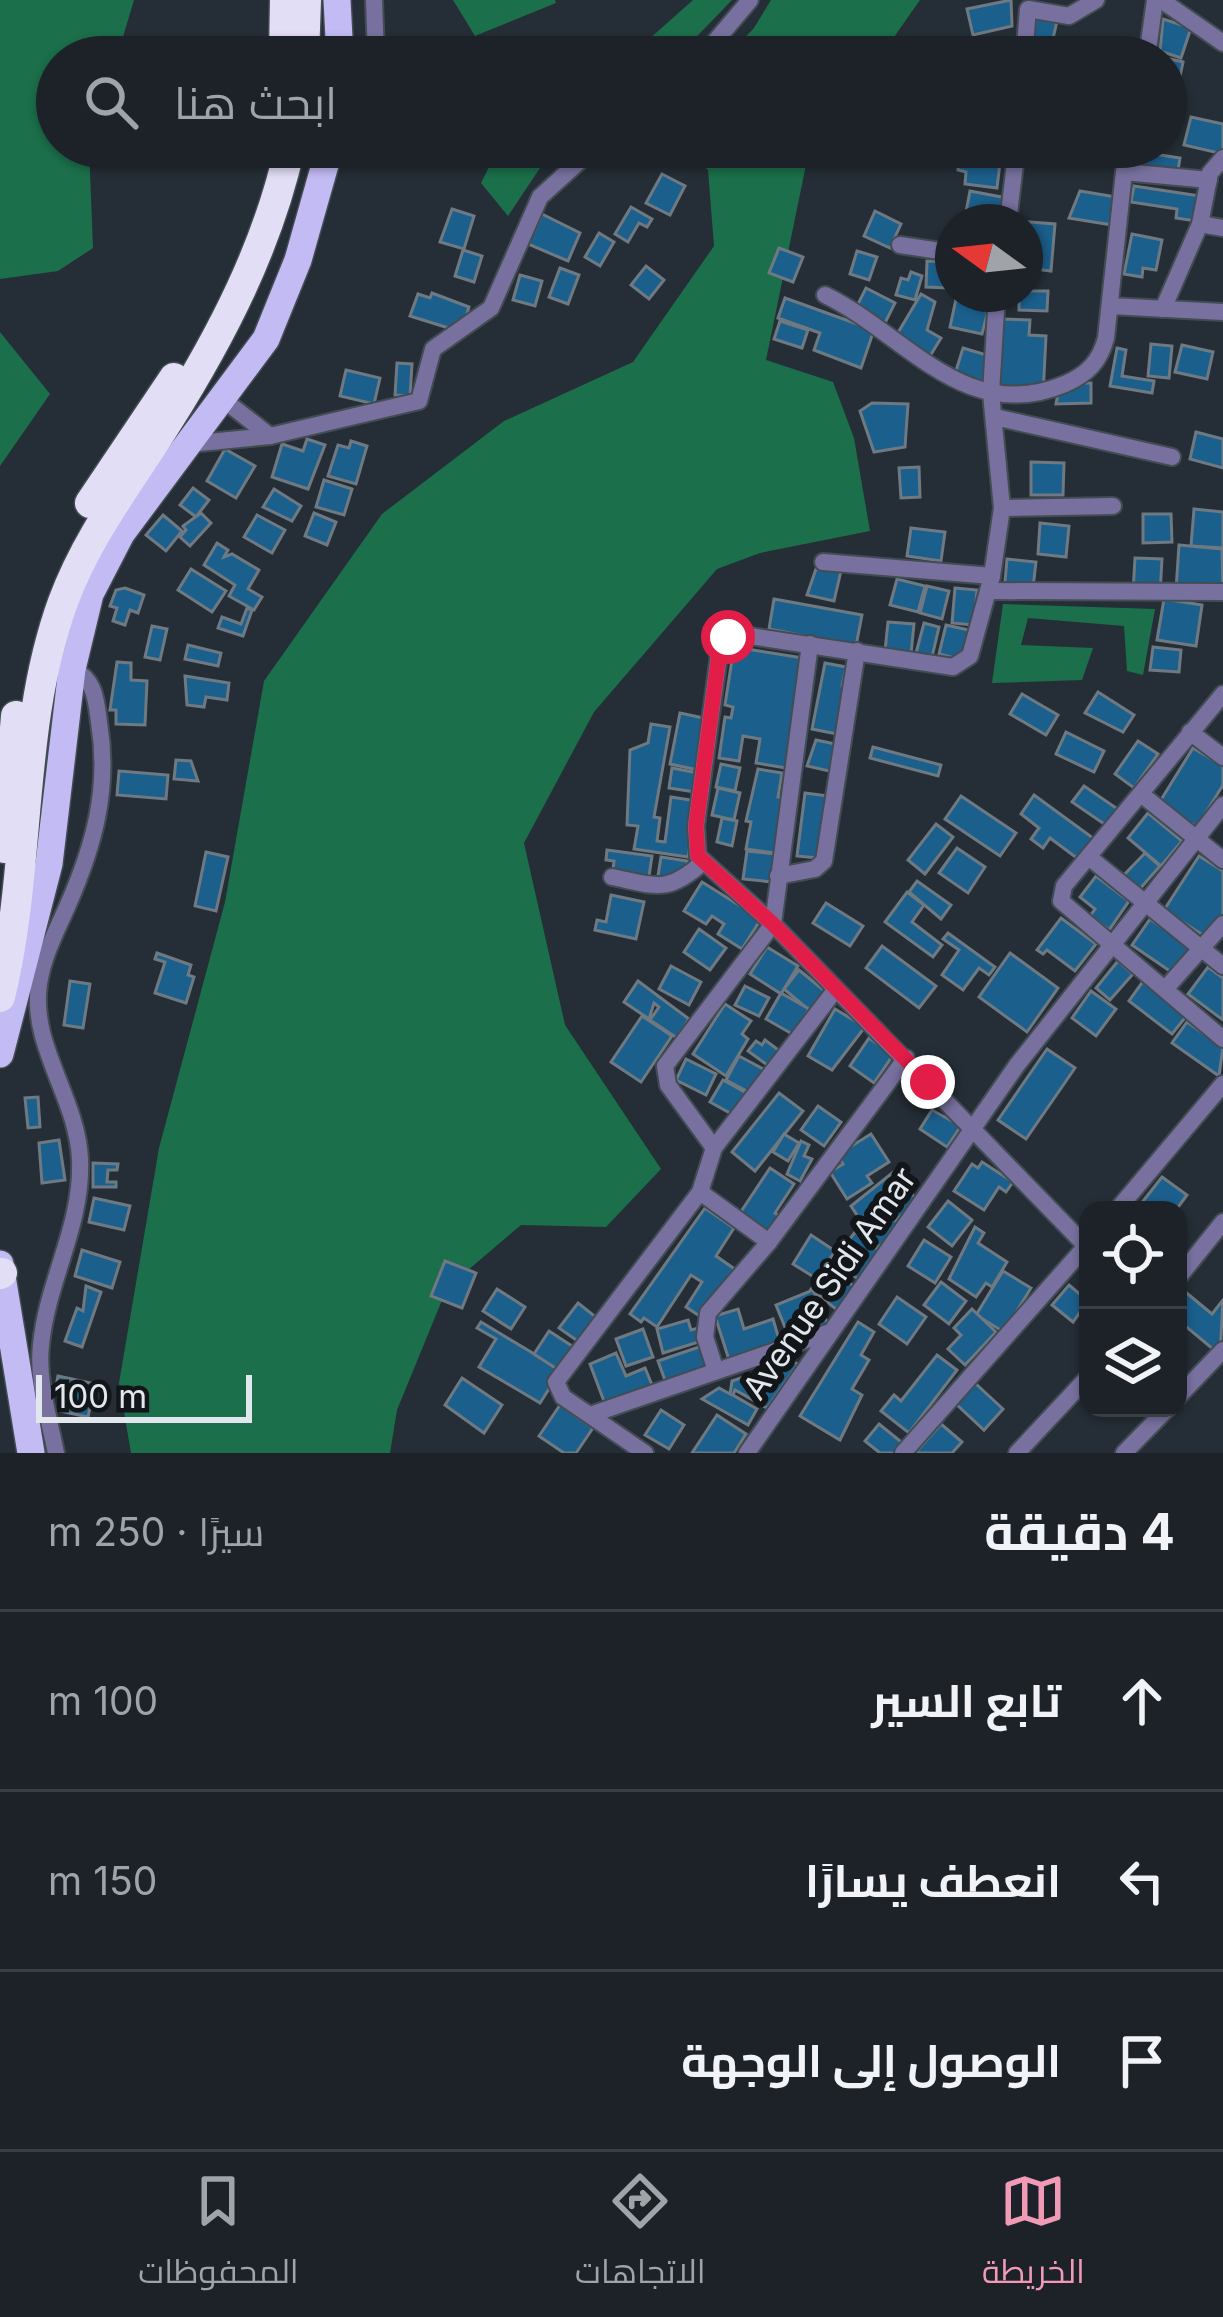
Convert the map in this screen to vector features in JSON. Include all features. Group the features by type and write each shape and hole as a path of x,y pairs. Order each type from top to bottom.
{"highway":[{"path":"284,36 285,0"},
{"path":"305,36 306,0"},
{"path":"0,892 16,717 41,605 98,488 214,308 249,226 265,168"},
{"path":"0,997 20,894 39,692 63,602 98,526 166,425 230,311 265,235 284,168"}],"main road":[{"path":"337,0 339,36"},
{"path":"0,1054 50,864 72,669 83,616 110,553 258,352 286,296 324,168"},
{"path":"1,1270 31,1453"}],"street":[{"path":"374,0 375,36"},
{"path":"720,36 750,0"},
{"path":"1026,36 1028,9 1070,16 1096,0"},
{"path":"1152,36 1158,0 1223,44"},
{"path":"1163,309 1200,224 1209,180 1223,158"},
{"path":"189,444 270,436 419,401 434,350 491,308 540,197 572,168"},
{"path":"1010,204 1014,168"},
{"path":"825,296 859,311 893,344 936,371 991,393 1036,392 1078,378 1102,353 1125,168"},
{"path":"1124,172 1209,180"},
{"path":"1200,224 1223,228"},
{"path":"900,245 935,250"},
{"path":"1111,306 1223,312"},
{"path":"996,312 991,393 1002,508 990,584 970,656 960,666 737,634 723,640 695,849 1079,1238"},
{"path":"224,400 270,436"},
{"path":"995,417 1172,458"},
{"path":"1002,508 1113,506"},
{"path":"824,562 990,584 1223,592"},
{"path":"714,1148 668,1085 665,1066 773,924 810,644"},
{"path":"778,876 815,869 824,861 856,651"},
{"path":"56,1453 42,1387 41,1345 75,1221 80,1156 73,1113 45,1045 38,1000 47,952 94,841 104,765 92,688 72,669"},
{"path":"1223,694 1064,886 1061,901 1223,1039"},
{"path":"1190,732 1223,757"},
{"path":"1141,794 1223,860"},
{"name":"Avenue Sidi Amar","path":"747,1453 1017,1065 1223,805"},
{"path":"1090,858 1223,966"},
{"path":"612,878 663,887 681,883 704,862"},
{"path":"1166,986 1223,924"},
{"path":"645,1453 562,1397 556,1382 700,1192 714,1148 836,988"},
{"path":"716,1371 705,1337 708,1312 769,1242 906,1058"},
{"path":"1125,1201 1223,1084"},
{"path":"700,1192 769,1242"},
{"path":"1187,1267 1223,1222"},
{"path":"903,1453 1079,1255"},
{"path":"593,1414 827,1333"},
{"path":"1187,1388 1223,1350"},
{"path":"1016,1453 1079,1386"},
{"path":"1124,1453 1159,1417"}],"green space":[{"path":"0,0 134,0 123,36 36,36 36,168 90,168 93,248 58,271 0,279"},
{"path":"453,0 555,0 556,3 475,36"},
{"path":"693,0 732,0 697,36 653,36"},
{"path":"771,0 920,0 895,36 746,36"},
{"path":"488,168 540,168 508,216 481,183"},
{"path":"805,168 766,360 833,382 854,438 870,531 760,553 717,569 594,712 524,843 565,1025 661,1169 606,1227 521,1225 447,1288 397,1410 390,1453 131,1453 119,1383 159,1148 225,902 264,681 382,514 504,421 633,362 714,246 708,170"},
{"path":"0,332 50,394 0,466"},
{"path":"1003,604 1155,609 1143,675 1127,671 1124,626 1028,618 1021,645 1093,648 1082,680 992,683"}],"building":[{"path":"1011,0 1012,26 973,35 967,9"},
{"path":"1038,12 1058,17 1054,36 1032,36"},
{"path":"1163,19 1191,28 1187,40 1187,36 1161,36"},
{"path":"1191,117 1223,124 1223,154 1187,146"},
{"path":"999,168 997,188 965,184 966,172 958,170"},
{"path":"1138,168 1178,168 1177,176 1136,178"},
{"path":"662,174 685,186 670,215 646,203"},
{"path":"1134,186 1200,196 1196,221 1176,218 1177,209 1131,202"},
{"path":"970,191 1007,198 1006,204 968,204"},
{"path":"1080,191 1116,197 1112,225 1069,218"},
{"path":"631,207 652,219 647,227 639,223 628,242 615,234"},
{"path":"452,209 474,216 464,249 440,242"},
{"path":"875,211 901,224 890,248 864,236"},
{"path":"542,214 580,233 568,261 528,244"},
{"path":"1043,223 1055,224 1051,271 1043,270"},
{"path":"599,233 614,242 600,266 585,257"},
{"path":"1132,234 1162,240 1156,270 1143,268 1142,277 1124,274"},
{"path":"779,248 803,257 793,282 769,273"},
{"path":"463,250 482,256 474,282 455,276"},
{"path":"857,251 877,257 869,280 850,274"},
{"path":"927,261 935,261 935,287 926,287"},
{"path":"646,266 664,280 649,299 631,285"},
{"path":"560,268 579,275 568,304 549,297"},
{"path":"911,272 922,276 915,300 896,295 901,278 908,280"},
{"path":"520,275 542,281 535,306 513,300"},
{"path":"866,288 895,303 884,325 855,310"},
{"path":"432,293 469,307 464,324 457,322 455,330 410,316 418,294 430,298"},
{"path":"921,294 935,302 927,330 941,338 927,361 893,341"},
{"path":"785,298 874,330 861,368 814,350 820,333 778,318"},
{"path":"953,312 988,312 982,334 950,327"},
{"path":"1002,319 1030,320 1029,335 1046,336 1043,395 999,393"},
{"path":"780,321 808,330 802,348 774,339"},
{"path":"1151,344 1172,346 1169,378 1148,376"},
{"path":"1182,345 1213,352 1207,379 1175,372"},
{"path":"963,348 990,356 981,386 954,377"},
{"path":"1117,348 1126,350 1122,376 1154,381 1152,393 1110,386"},
{"path":"397,363 412,364 410,396 395,395"},
{"path":"346,370 380,378 374,404 340,396"},
{"path":"1060,383 1091,383 1091,403 1056,404"},
{"path":"872,403 908,404 905,447 874,452 860,411"},
{"path":"1196,432 1223,439 1223,468 1190,459"},
{"path":"307,439 325,445 308,489 272,477 282,444 303,451"},
{"path":"351,441 367,446 356,484 328,476 338,445 349,448"},
{"path":"225,449 255,466 236,498 207,481"},
{"path":"1031,462 1064,463 1063,495 1031,495"},
{"path":"919,467 920,497 901,498 899,468"},
{"path":"324,480 352,489 344,515 316,507"},
{"path":"193,488 209,500 196,517 180,505"},
{"path":"274,489 301,506 292,521 263,507"},
{"path":"1194,509 1223,512 1223,548 1191,546"},
{"path":"201,513 211,523 190,546 180,537 186,530 183,526"},
{"path":"314,513 336,522 327,545 305,536"},
{"path":"1143,514 1171,514 1172,542 1143,543"},
{"path":"163,515 182,531 166,551 146,535"},
{"path":"257,515 285,530 272,553 244,537"},
{"path":"1040,523 1069,526 1066,557 1038,554"},
{"path":"911,528 945,532 941,561 907,556"},
{"path":"217,543 228,550 224,557 232,554 259,570 248,589 262,597 254,610 229,596 235,585 204,565"},
{"path":"1179,545 1222,549 1223,594 1176,590"},
{"path":"1135,558 1162,559 1160,594 1133,592"},
{"path":"1007,559 1036,562 1032,596 1004,593"},
{"path":"817,566 841,571 834,601 807,595"},
{"path":"191,569 226,591 212,612 178,590"},
{"path":"897,579 925,586 918,612 890,605"},
{"path":"927,586 949,591 942,619 920,613"},
{"path":"955,588 977,590 974,625 952,623"},
{"path":"116,590 144,595 138,613 130,610 125,625 113,621 117,608 110,606"},
{"path":"774,599 862,615 856,646 769,629"},
{"path":"1164,599 1202,605 1196,646 1157,640"},
{"path":"247,608 252,610 243,636 218,628 222,617 241,624"},
{"path":"888,622 914,624 911,654 885,651"},
{"path":"924,623 939,627 932,657 916,653"},
{"path":"946,625 973,631 966,661 939,654"},
{"path":"152,626 167,629 160,660 145,657"},
{"path":"188,645 221,653 218,666 185,659"},
{"path":"734,647 803,658 786,768 756,763 760,739 743,736 739,761 719,758 725,717 731,718 733,707 725,705"},
{"path":"1153,647 1181,650 1179,672 1150,670"},
{"path":"117,662 131,663 131,680 147,681 145,725 116,724 116,710 110,710"},
{"path":"825,663 846,667 842,686 852,688 842,735 812,729"},
{"path":"185,676 229,683 227,700 206,697 204,707 187,705"},
{"path":"1098,692 1134,715 1123,732 1085,713"},
{"path":"1022,694 1058,715 1046,735 1010,714"},
{"path":"680,713 708,719 698,770 670,764"},
{"path":"651,724 670,727 654,817 660,818 657,841 665,842 671,797 697,801 688,857 634,849 638,826 627,825 630,750 648,743"},
{"path":"1066,732 1104,751 1094,772 1056,754"},
{"path":"816,740 845,746 838,773 807,766"},
{"path":"1138,741 1158,754 1134,788 1115,774"},
{"path":"873,747 941,765 938,776 870,758"},
{"path":"1193,748 1223,766 1223,785 1197,827 1159,803"},
{"path":"176,760 191,761 198,781 174,779"},
{"path":"721,764 740,768 735,791 716,787"},
{"path":"672,768 698,773 695,792 669,788"},
{"path":"758,769 782,773 778,797 784,798 775,853 746,849 751,822 746,821"},
{"path":"119,771 168,775 166,799 117,795"},
{"path":"1084,786 1122,812 1110,828 1072,802"},
{"path":"718,788 740,793 734,820 712,815"},
{"path":"805,793 836,797 828,859 797,856"},
{"path":"1034,795 1093,838 1078,859 1050,838 1043,848 1031,839 1039,828 1021,814"},
{"path":"961,796 1016,833 1000,856 945,819"},
{"path":"1148,813 1182,841 1161,866 1128,838"},
{"path":"722,818 737,821 732,846 717,842"},
{"path":"936,824 953,837 925,874 908,860"},
{"path":"957,848 985,867 968,893 939,873"},
{"path":"607,850 652,856 648,883 612,877 614,861 606,860"},
{"path":"747,851 776,854 773,882 743,879"},
{"path":"206,852 228,857 216,911 195,906"},
{"path":"1145,853 1160,866 1139,890 1123,876"},
{"path":"1199,856 1223,871 1223,926 1209,939 1164,910"},
{"path":"661,857 687,861 682,886 657,882"},
{"path":"1096,876 1129,901 1109,930 1090,916 1095,909 1080,897"},
{"path":"917,881 951,905 941,919 909,892"},
{"path":"702,882 761,919 742,949 718,934 724,924 712,916 706,924 684,911"},
{"path":"907,892 924,905 912,922 942,945 933,957 885,922"},
{"path":"611,895 644,902 636,939 595,930 597,920 606,922"},
{"path":"826,903 863,926 850,946 813,923"},
{"path":"1061,918 1096,944 1075,971 1047,950 1043,954 1037,950"},
{"path":"1150,919 1198,952 1180,978 1132,945"},
{"path":"699,929 726,948 710,970 684,952"},
{"path":"948,933 995,967 989,975 979,968 963,990 942,975 959,950 943,939"},
{"path":"882,946 936,986 919,1008 866,968"},
{"path":"767,947 798,966 781,994 750,974"},
{"path":"157,953 191,965 188,975 194,977 186,1003 155,993 165,962 155,959"},
{"path":"1010,953 1058,988 1027,1032 979,997"},
{"path":"1118,961 1133,974 1110,1000 1096,988"},
{"path":"671,966 701,982 689,1005 659,989"},
{"path":"1208,967 1223,978 1223,1020 1188,994"},
{"path":"799,970 826,992 810,1011 784,989"},
{"path":"1144,980 1188,1014 1172,1034 1129,1001"},
{"path":"70,981 90,984 83,1028 64,1025"},
{"path":"638,981 689,1019 677,1038 650,1020 659,1007 654,1003 649,1019 624,1002"},
{"path":"745,986 769,998 759,1016 735,1005"},
{"path":"1091,991 1116,1009 1096,1036 1072,1018"},
{"path":"781,993 809,1009 794,1035 766,1019"},
{"path":"725,1004 751,1021 742,1034 748,1039 726,1076 693,1054"},
{"path":"835,1009 865,1027 832,1070 808,1056"},
{"path":"642,1016 672,1036 641,1082 611,1062"},
{"path":"1187,1022 1223,1047 1219,1076 1172,1043"},
{"path":"869,1038 893,1055 874,1083 850,1066"},
{"path":"765,1040 781,1052 770,1067 748,1051 756,1041 762,1045"},
{"path":"1047,1049 1075,1068 1026,1139 998,1120"},
{"path":"739,1056 769,1072 756,1096 726,1080"},
{"path":"686,1059 716,1074 706,1095 676,1080"},
{"path":"723,1080 750,1095 737,1117 710,1102"},
{"path":"779,1093 803,1111 755,1171 732,1152"},
{"path":"38,1097 40,1127 28,1128 25,1098"},
{"path":"818,1106 841,1122 824,1146 801,1130"},
{"path":"932,1110 961,1126 947,1147 920,1129"},
{"path":"784,1134 799,1143 788,1161 773,1152"},
{"path":"871,1134 889,1162 867,1176 872,1183 847,1199 830,1172 843,1164 837,1155"},
{"path":"59,1140 65,1180 42,1183 39,1143"},
{"path":"801,1141 809,1145 804,1156 812,1159 800,1181 787,1174"},
{"path":"982,1162 1013,1182 1006,1192 999,1187 984,1210 954,1191 972,1164 978,1168"},
{"path":"93,1163 118,1164 117,1170 108,1170 107,1182 116,1182 116,1187 93,1187"},
{"path":"770,1168 794,1184 775,1213 781,1217 771,1233 740,1213"},
{"path":"896,1170 919,1204 895,1220 902,1231 878,1247 851,1206"},
{"path":"1162,1177 1187,1195 1183,1201 1143,1201"},
{"path":"94,1198 130,1206 124,1230 89,1222"},
{"path":"948,1201 972,1220 952,1246 928,1227"},
{"path":"705,1208 734,1228 716,1256 739,1272 707,1321 686,1307 702,1282 691,1275 657,1327 644,1318 641,1322 630,1314"},
{"path":"975,1227 984,1233 978,1243 1007,1262 992,1287 986,1283 976,1297 949,1279"},
{"path":"855,1232 881,1252 859,1280 834,1260"},
{"path":"811,1235 835,1251 817,1279 793,1264"},
{"path":"924,1240 951,1257 935,1283 908,1266"},
{"path":"82,1250 120,1262 112,1288 75,1276"},
{"path":"445,1261 476,1273 462,1308 431,1296"},
{"path":"830,1267 856,1288 837,1310 811,1289"},
{"path":"1003,1271 1031,1288 1004,1332 976,1315"},
{"path":"941,1282 966,1301 949,1324 924,1305"},
{"path":"1069,1285 1079,1293 1079,1314 1073,1322 1052,1305"},
{"path":"86,1286 101,1292 82,1347 65,1341 77,1308 83,1311"},
{"path":"497,1289 525,1307 511,1329 483,1311"},
{"path":"813,1290 829,1327 791,1342 776,1305"},
{"path":"1187,1293 1212,1314 1223,1300 1220,1355 1187,1328"},
{"path":"897,1297 926,1317 907,1344 879,1324"},
{"path":"578,1303 597,1318 579,1342 559,1328"},
{"path":"738,1309 744,1329 773,1319 781,1346 730,1363 715,1316"},
{"path":"972,1309 996,1332 965,1365 948,1349 961,1335 954,1328"},
{"path":"688,1320 691,1330 702,1327 705,1340 663,1353 657,1329"},
{"path":"481,1322 561,1370 540,1403 479,1367 496,1339 477,1328"},
{"path":"858,1322 874,1332 861,1355 869,1360 852,1389 862,1395 840,1440 800,1416"},
{"path":"643,1329 653,1357 626,1366 616,1339"},
{"path":"549,1331 575,1348 560,1371 534,1354"},
{"path":"705,1345 714,1370 667,1386 658,1361"},
{"path":"616,1353 626,1376 645,1368 655,1392 608,1412 590,1364"},
{"path":"937,1355 957,1370 909,1433 881,1411 894,1395 901,1401"},
{"path":"792,1361 798,1364 767,1408 735,1390 733,1395 757,1409 748,1425 702,1399 719,1388 730,1394 732,1381"},
{"path":"58,1376 95,1384 88,1417 60,1411 63,1393 55,1391"},
{"path":"462,1378 502,1405 484,1433 445,1405"},
{"path":"975,1383 1003,1409 984,1430 956,1404"},
{"path":"560,1405 593,1428 576,1453 564,1453 539,1436"},
{"path":"661,1410 684,1425 669,1449 645,1435"},
{"path":"717,1415 746,1434 734,1453 692,1453"},
{"path":"879,1424 905,1445 898,1453 880,1453 865,1441"},
{"path":"941,1424 962,1442 952,1453 915,1453"}],"route":[{"path":"728,637 720,647 696,826 698,856 773,924 928,1082"}]}
